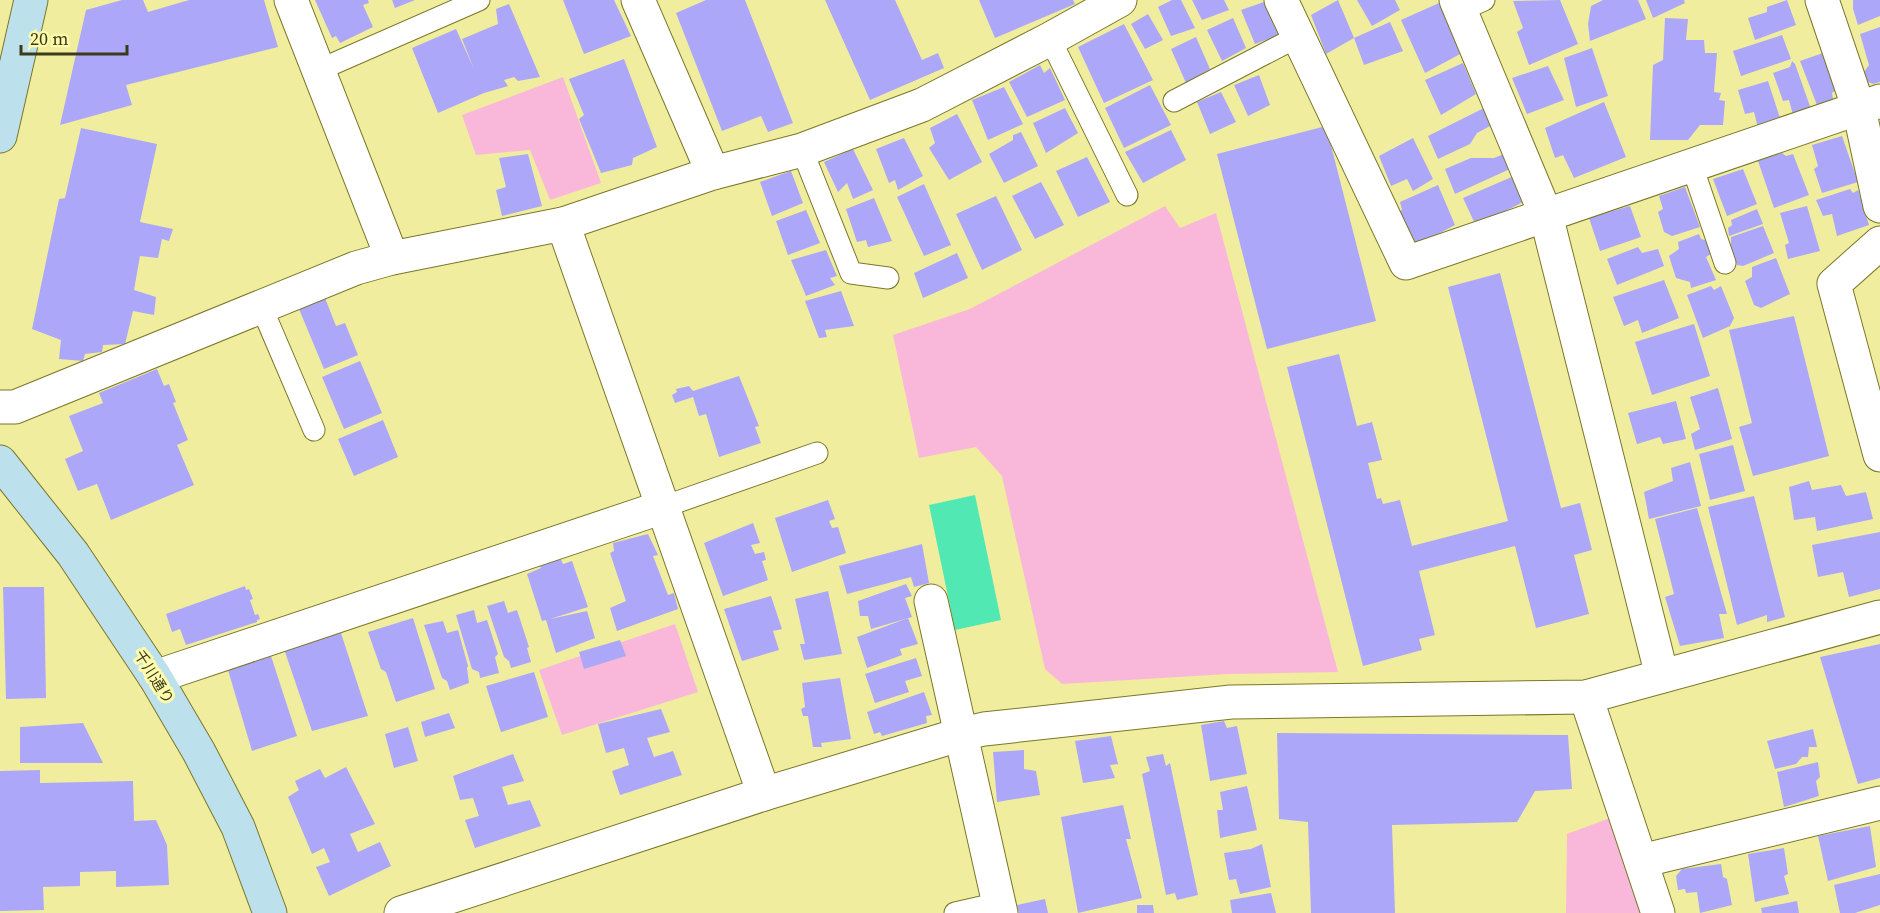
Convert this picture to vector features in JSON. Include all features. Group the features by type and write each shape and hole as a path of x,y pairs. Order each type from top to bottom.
{"main road":[{"path":"0,136 31,0"},
{"name":"千川通り","path":"0,462 73,554 154,677 199,752 238,827 270,913"}],"street":[{"path":"291,0 392,258"},
{"path":"638,0 713,173"},
{"path":"0,407 15,407 356,268 392,258 563,224 713,173 802,150 922,105 1120,0"},
{"path":"1281,0 1406,263 1869,105"},
{"path":"1822,0 1869,105 1880,206"},
{"path":"1467,3 1546,215 1662,676"},
{"path":"563,224 764,794"},
{"path":"1880,243 1834,284 1880,455"},
{"path":"154,677 663,507"},
{"path":"932,601 1000,908"},
{"path":"401,913 764,794 984,729 1231,702 1586,697 1880,616"},
{"path":"1586,697 1658,913"},
{"path":"1641,861 1880,803"}],"lane":[{"path":"319,70 479,0"},
{"path":"1174,101 1299,36"},
{"path":"1050,39 1127,195"},
{"path":"802,150 851,273 888,278"},
{"path":"1692,166 1725,263"},
{"path":"261,306 314,430"},
{"path":"663,507 817,453"},
{"path":"955,913 1000,908"}],"shaded area":[{"path":"563,77 601,183 550,200 530,150 476,155 462,115"},
{"path":"1165,206 1180,228 1216,213 1338,672 1228,674 1062,684 1045,669 1002,476 976,447 919,458 893,335 970,309"},
{"path":"975,495 1001,620 955,630 929,505"},
{"path":"675,624 698,692 562,735 539,670"},
{"path":"1610,818 1640,913 1566,913 1567,834"}],"building":[{"path":"122,0 143,0 148,12 189,0 264,0 278,47 126,85 132,105 60,125 86,10"},
{"path":"315,0 368,0 369,3 363,5 373,27 340,43 336,36 332,38"},
{"path":"392,0 415,0 395,8"},
{"path":"563,0 614,0 631,36 584,54"},
{"path":"706,0 745,0 793,123 768,132 761,116 722,131 676,13"},
{"path":"825,0 895,0 922,60 938,53 944,68 870,100"},
{"path":"979,0 1073,0 1075,4 995,38"},
{"path":"1172,0 1181,0 1195,28 1171,36 1158,7"},
{"path":"1192,0 1224,0 1229,10 1202,20"},
{"path":"1338,0 1354,38 1326,54 1311,15"},
{"path":"1357,0 1395,0 1400,10 1372,26"},
{"path":"1560,0 1578,44 1529,65 1517,32 1523,28 1513,1"},
{"path":"1603,0 1638,0 1646,19 1590,41 1588,24 1591,6"},
{"path":"1646,0 1684,0 1685,3 1653,18"},
{"path":"1787,0 1796,25 1755,40 1748,18 1767,12 1767,7"},
{"path":"1853,0 1880,0 1880,16 1858,25"},
{"path":"1264,2 1279,35 1255,44 1241,10"},
{"path":"1439,3 1462,53 1425,73 1401,20"},
{"path":"509,4 540,77 518,81 514,77 504,80 508,86 484,93 438,113 412,48 456,29 474,69 462,39 498,24 496,9"},
{"path":"1148,14 1163,40 1145,49 1131,24"},
{"path":"1233,18 1246,48 1222,61 1207,30"},
{"path":"1665,18 1688,19 1686,40 1704,40 1705,53 1717,53 1714,92 1721,93 1719,100 1725,101 1723,125 1700,125 1688,140 1650,140 1653,65 1663,60"},
{"path":"1390,22 1403,51 1364,65 1354,38"},
{"path":"1124,24 1153,80 1104,103 1078,47"},
{"path":"1880,27 1880,82 1873,84 1868,82 1864,72 1869,65 1860,34"},
{"path":"1782,35 1791,59 1741,76 1733,51"},
{"path":"1196,37 1210,69 1186,83 1171,49"},
{"path":"1592,48 1608,96 1576,107 1564,58"},
{"path":"1823,53 1836,90 1832,93 1833,99 1817,105 1800,61"},
{"path":"624,59 657,147 633,158 632,165 601,173 579,119 584,115 569,79"},
{"path":"1792,61 1811,109 1793,115 1789,100 1783,101 1773,73 1790,67"},
{"path":"1463,63 1476,94 1441,115 1425,80"},
{"path":"1040,65 1044,73 1050,68 1065,100 1027,117 1009,82"},
{"path":"1548,66 1564,100 1527,114 1512,78"},
{"path":"1259,75 1270,105 1248,116 1234,85"},
{"path":"1768,81 1781,121 1758,128 1754,112 1745,114 1738,90"},
{"path":"1150,85 1171,125 1124,148 1105,108"},
{"path":"1004,87 1023,124 988,140 972,100"},
{"path":"1221,92 1236,122 1210,134 1197,102"},
{"path":"1604,102 1626,157 1574,178 1563,155 1555,158 1545,128"},
{"path":"1065,108 1078,133 1046,153 1033,123"},
{"path":"1484,108 1492,125 1477,133 1470,144 1438,159 1428,136"},
{"path":"957,114 982,162 949,180 929,148 935,143 930,128"},
{"path":"1326,126 1376,321 1267,349 1217,154"},
{"path":"81,128 157,144 140,222 173,229 169,241 162,239 158,258 140,256 134,290 156,297 154,315 133,311 125,344 103,345 102,352 85,354 83,361 59,359 61,340 32,329 59,199 65,198"},
{"path":"1171,130 1186,160 1143,183 1125,152"},
{"path":"1021,132 1038,166 1004,183 989,154 1013,140 1013,135"},
{"path":"1842,136 1858,182 1822,193 1814,169 1818,166 1812,145"},
{"path":"904,138 923,176 898,190 895,180 889,183 876,149"},
{"path":"1413,138 1433,179 1413,191 1407,179 1391,186 1379,156"},
{"path":"853,149 873,190 853,199 847,183 838,192 824,162"},
{"path":"1782,153 1786,156 1793,154 1809,195 1774,208 1758,161"},
{"path":"528,154 542,206 502,216 496,190 506,187 499,158"},
{"path":"1504,154 1510,169 1455,194 1445,169 1471,158 1494,158"},
{"path":"1087,157 1110,202 1078,217 1056,171"},
{"path":"1743,169 1757,204 1727,216 1713,179"},
{"path":"791,171 803,203 772,216 760,182"},
{"path":"1514,176 1527,200 1476,226 1463,198"},
{"path":"1041,182 1064,225 1035,239 1012,196"},
{"path":"924,184 951,245 924,256 897,197"},
{"path":"1438,185 1455,225 1415,246 1396,213 1402,210 1400,202"},
{"path":"1685,187 1700,227 1672,236 1664,232 1658,212 1663,209 1659,196"},
{"path":"1850,189 1853,193 1858,190 1869,225 1837,236 1832,214 1823,216 1816,200"},
{"path":"996,196 1022,250 982,270 956,214"},
{"path":"874,198 892,241 868,247 866,240 857,242 846,209"},
{"path":"1630,206 1641,237 1600,251 1589,218"},
{"path":"1807,206 1820,251 1788,259 1785,245 1789,243 1780,213"},
{"path":"1757,209 1763,224 1729,236 1728,228 1732,225 1731,220"},
{"path":"806,210 820,243 788,255 776,221"},
{"path":"1763,226 1774,253 1743,266 1737,265 1731,248 1731,237"},
{"path":"1699,234 1701,239 1705,240 1711,254 1706,257 1716,280 1691,288 1690,282 1676,278 1669,256 1679,249 1678,242"},
{"path":"1638,247 1642,253 1658,249 1664,266 1617,285 1607,259"},
{"path":"826,250 837,276 830,278 835,285 806,296 791,260"},
{"path":"957,253 968,278 923,298 914,273"},
{"path":"1776,258 1790,294 1761,308 1754,305 1745,281 1752,277 1752,267"},
{"path":"1500,273 1561,508 1580,503 1592,550 1574,555 1589,614 1536,628 1515,546 1419,571 1435,635 1419,639 1422,650 1363,666 1287,367 1339,354 1357,426 1372,422 1382,460 1368,463 1377,499 1381,498 1383,504 1400,500 1412,546 1508,521 1448,287"},
{"path":"1664,280 1679,318 1642,333 1638,320 1624,326 1613,297"},
{"path":"1711,286 1714,290 1721,286 1734,318 1730,326 1703,338 1687,295"},
{"path":"841,291 854,326 825,330 827,337 819,338 805,301"},
{"path":"325,298 336,326 345,323 358,355 324,369 299,309"},
{"path":"1794,316 1829,456 1753,476 1739,427 1752,423 1729,330"},
{"path":"1694,324 1710,376 1652,395 1635,342"},
{"path":"360,361 382,413 344,429 322,377"},
{"path":"157,369 164,386 169,384 176,402 173,403 188,440 177,445 194,485 111,520 97,484 78,491 65,459 83,451 69,416 103,403 99,393"},
{"path":"739,376 759,426 755,427 761,443 719,457 706,414 699,416 693,397 675,403 672,395 677,392 676,389 689,386 693,391"},
{"path":"1718,388 1732,439 1695,450 1691,434 1700,429 1690,397"},
{"path":"1676,401 1686,439 1663,444 1660,437 1637,444 1628,413"},
{"path":"383,420 398,457 354,476 338,439"},
{"path":"1733,445 1745,491 1710,500 1699,454"},
{"path":"1690,462 1701,506 1649,519 1644,492 1673,481 1671,468"},
{"path":"1809,481 1812,490 1841,485 1846,496 1866,492 1873,519 1817,531 1815,517 1794,520 1789,487"},
{"path":"1754,496 1785,617 1767,622 1767,615 1737,625 1708,507"},
{"path":"828,500 835,519 829,521 832,528 838,527 846,553 792,572 775,518"},
{"path":"1697,508 1727,614 1719,614 1724,638 1680,646 1665,597 1674,594 1655,519"},
{"path":"753,523 760,543 751,545 755,554 764,552 766,560 762,561 768,580 723,596 704,543"},
{"path":"1880,532 1880,589 1849,597 1843,572 1818,577 1812,545"},
{"path":"648,534 658,555 653,556 668,595 674,593 678,609 617,631 610,608 626,601 610,553 614,551 613,543"},
{"path":"922,544 929,583 914,587 911,577 847,594 839,566"},
{"path":"560,557 563,564 572,561 588,607 550,619 587,611 595,638 556,653 546,620 542,621 527,574 541,568 538,563"},
{"path":"906,584 912,596 905,598 912,617 871,629 868,616 860,616 858,601"},
{"path":"245,586 246,590 249,589 253,599 250,600 255,615 258,614 260,619 257,622 186,645 180,629 172,632 166,614"},
{"path":"3,587 44,587 46,698 6,699"},
{"path":"828,591 842,654 804,660 800,644 805,644 795,599"},
{"path":"771,596 782,629 773,631 779,650 742,661 724,609"},
{"path":"504,601 508,613 517,610 529,647 527,648 531,662 511,668 509,661 504,657 487,606"},
{"path":"474,610 477,623 487,620 498,654 495,657 499,673 480,678 479,672 472,669 456,615"},
{"path":"413,618 435,689 396,702 386,672 381,669 368,632"},
{"path":"908,618 918,644 900,649 902,655 867,668 857,637"},
{"path":"443,621 447,633 458,630 468,666 469,683 450,690 447,681 442,678 424,625"},
{"path":"340,630 368,716 312,731 283,646"},
{"path":"620,640 626,656 584,669 579,652"},
{"path":"1880,644 1880,778 1858,784 1820,657"},
{"path":"271,656 297,736 252,751 228,670"},
{"path":"916,658 922,676 905,681 909,692 875,703 865,674"},
{"path":"534,672 548,717 501,732 486,686"},
{"path":"840,678 851,739 821,743 822,747 813,747 808,716 803,716 801,709 805,707 802,683"},
{"path":"924,692 932,715 926,716 927,723 882,736 880,732 874,734 867,712"},
{"path":"661,709 670,732 647,738 654,757 673,751 682,775 620,795 612,771 629,765 624,748 606,753 598,724"},
{"path":"449,713 455,728 425,737 421,722"},
{"path":"1224,721 1227,728 1237,726 1247,774 1210,781 1201,725"},
{"path":"83,723 103,763 20,763 20,727"},
{"path":"408,727 418,761 394,768 385,734"},
{"path":"1813,729 1817,747 1809,747 1808,757 1802,757 1796,764 1775,769 1767,741"},
{"path":"1277,733 1568,735 1572,789 1535,791 1517,822 1392,825 1395,913 1311,913 1308,822 1279,819"},
{"path":"1111,736 1118,764 1110,765 1115,778 1083,783 1075,741"},
{"path":"1024,750 1024,769 1036,771 1040,795 997,802 993,752"},
{"path":"513,754 524,781 502,787 508,805 530,800 541,826 475,848 465,820 479,816 473,798 460,800 453,776"},
{"path":"1163,754 1166,766 1170,763 1198,895 1177,900 1175,893 1166,895 1142,774 1150,771 1146,757"},
{"path":"1818,762 1820,777 1816,781 1819,796 1784,807 1777,772"},
{"path":"346,767 375,824 350,834 358,852 380,842 391,866 329,896 316,867 330,862 324,848 312,854 288,797 299,790 295,781 320,769 325,778"},
{"path":"40,770 40,783 133,781 134,821 156,820 167,845 169,885 116,887 116,871 80,872 80,886 43,887 44,910 0,911 0,771"},
{"path":"1247,786 1257,830 1220,838 1217,810 1223,810 1220,792"},
{"path":"1123,805 1131,839 1126,839 1142,898 1078,913 1061,817"},
{"path":"1870,826 1876,867 1828,881 1818,836"},
{"path":"1262,844 1271,887 1240,894 1236,879 1229,880 1224,853 1251,849"},
{"path":"1784,848 1788,874 1784,876 1789,894 1755,902 1748,854"},
{"path":"1721,864 1723,877 1727,879 1732,905 1700,913 1697,892 1686,893 1685,889 1678,890 1676,876 1682,869"},
{"path":"1880,874 1880,905 1855,913 1840,913 1834,885"},
{"path":"1271,893 1276,913 1232,913 1230,900"},
{"path":"1045,899 1048,913 1019,913 1017,905"},
{"path":"1797,901 1799,913 1762,913 1761,908"},
{"path":"1137,905 1153,905 1154,913 1137,913"}]}
